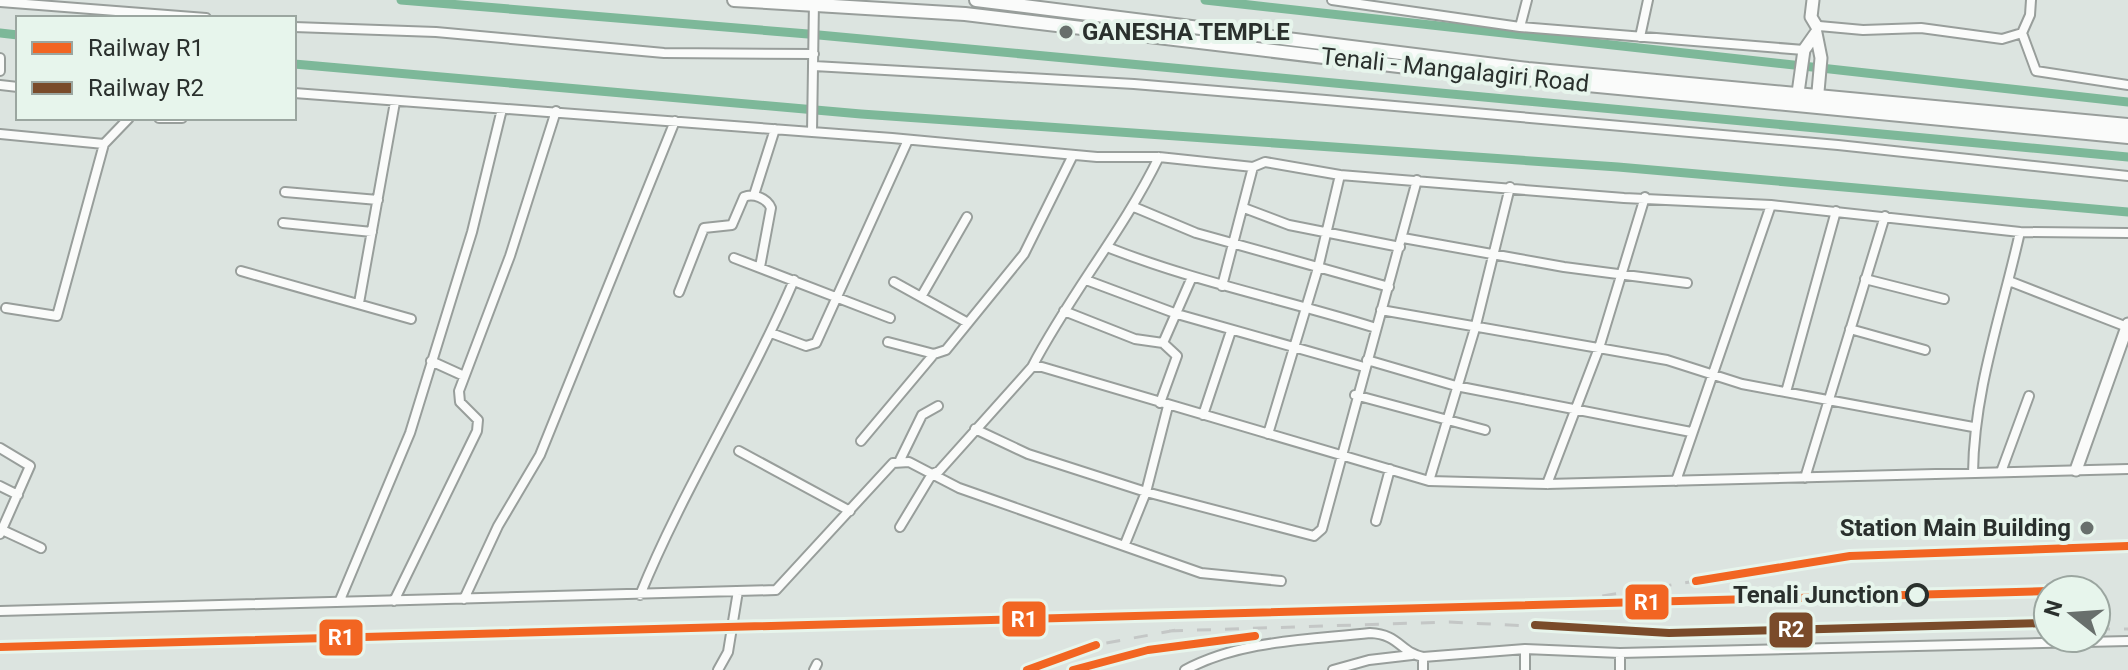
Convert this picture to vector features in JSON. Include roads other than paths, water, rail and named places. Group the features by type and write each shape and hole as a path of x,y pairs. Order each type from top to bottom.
{"main road":[{"name":"Tenali - Mangalagiri Road","path":"734,0 814,9 965,14 1432,70 1818,98 2128,125"},
{"name":"Tenali - Mangalagiri Road","path":"976,0 1395,54 1797,97"},
{"name":"Tenali - Mangalagiri Road","path":"1818,98 2128,137"}],"street":[{"path":"1332,0 1520,27 1804,53"},
{"path":"1520,27 1527,0"},
{"path":"1640,37 1648,0"},
{"path":"1813,0 1811,17 1821,58 1818,98"},
{"path":"2018,35 2030,15 2031,0"},
{"path":"0,2 180,16"},
{"path":"812,132 814,9"},
{"path":"296,27 436,32 664,53 814,54"},
{"path":"1816,30 1921,28 1970,37 2018,35"},
{"path":"1797,97 1804,53 1816,30"},
{"path":"2018,35 2036,71 2128,85"},
{"path":"0,58 0,71"},
{"path":"814,66 1134,84 1326,100 1838,145 2128,176"},
{"path":"296,93 556,111 1073,155 1159,157 1253,167 1265,162 1340,175 1771,205 2020,232 2128,233"},
{"path":"359,303 395,102"},
{"path":"340,600 407,441 470,240 502,109"},
{"path":"394,601 477,431 478,420 458,398 510,256 556,111"},
{"path":"6,308 57,316 104,144 127,120"},
{"path":"464,599 498,526 540,455 675,121"},
{"path":"754,195 775,129"},
{"path":"0,134 104,144"},
{"path":"771,333 814,346 908,140"},
{"path":"861,441 934,354 946,350 1024,254 1073,155"},
{"path":"900,527 932,474 1032,367 1064,311 1134,207 1159,157"},
{"path":"1222,286 1253,167"},
{"path":"1268,434 1318,268 1340,175"},
{"path":"975,429 1028,454 1146,492 1314,536 1322,529 1355,395 1389,287 1417,180"},
{"path":"1429,481 1476,325 1490,255 1510,187"},
{"path":"285,192 378,200"},
{"path":"679,292 704,228 732,225 744,197 754,195 768,202 771,208 760,267"},
{"path":"1547,484 1599,348 1645,197"},
{"path":"1676,481 1771,205"},
{"path":"1134,207 1234,244 1389,287"},
{"path":"1244,208 1289,225 1327,233 1687,283"},
{"path":"1786,392 1836,211"},
{"path":"1805,478 1885,216"},
{"path":"921,297 967,217"},
{"path":"283,223 372,232"},
{"path":"1973,473 1973,427 1980,382 2020,232"},
{"path":"1107,247 1192,277 1376,328"},
{"path":"734,258 890,318"},
{"path":"241,271 411,319"},
{"path":"1163,343 1192,277"},
{"path":"1865,279 1944,299"},
{"path":"640,595 656,555 771,333 794,280"},
{"path":"1086,280 1177,314 1295,348 1456,386 1691,432"},
{"path":"2009,281 2126,332 2076,470"},
{"path":"894,282 968,323"},
{"path":"1381,310 1667,360 1710,376 1973,427"},
{"path":"1064,311 1135,339 1163,343 1177,356 1146,492 1125,544"},
{"path":"1850,329 1925,350"},
{"path":"1203,415 1231,331"},
{"path":"888,342 934,354"},
{"path":"431,361 464,376"},
{"path":"1032,367 1042,367 1429,481 1547,484 2128,469"},
{"path":"1355,395 1485,430"},
{"path":"2001,472 2029,396"},
{"path":"0,611 776,590 900,460 922,415 938,406"},
{"path":"0,448 30,466 1,531 41,548"},
{"path":"739,451 850,511"},
{"path":"900,460 959,488 1212,576 1281,581"},
{"path":"1376,521 1390,469"},
{"path":"0,486 18,495"},
{"path":"723,669 738,591"},
{"path":"1185,670 1207,658 1255,645 1370,633 1387,634 1412,655"},
{"path":"1333,670 1369,660 1412,655 1423,657 1525,649 1620,653 2128,641"},
{"path":"1525,649 1525,670"},
{"path":"1620,653 1620,670"},
{"path":"1423,657 1423,670"}],"waterway":[{"path":"401,0 808,34 2128,157"},
{"path":"1205,0 2128,102"},
{"path":"0,33 16,35"},
{"path":"296,64 861,114 1618,167 2128,212"}],"railway":[{"path":"1547,605 1850,556 2128,546"},
{"path":"1340,615 1377,610"},
{"path":"1169,631 1449,622 1669,633 2032,623"},
{"path":"2112,629 2128,629"},
{"path":"1027,670 1095,645 1177,630"},
{"path":"1073,670 1148,650 1241,637"}],"rail line":[{"name":"R1","path":"1696,581 1850,556 2128,546"},
{"name":"R1","path":"0,647 2032,591"},
{"name":"R2","path":"1535,625 1669,633 2032,623"},
{"name":"R1","path":"1073,670 1148,650 1255,636"},
{"name":"R1","path":"1027,670 1096,645"}],"place":[{"name":"GANESHA TEMPLE","path":"1066,32"},
{"name":"Station Main Building","path":"2087,528"},
{"name":"Tenali Junction","path":"1917,595"}]}
